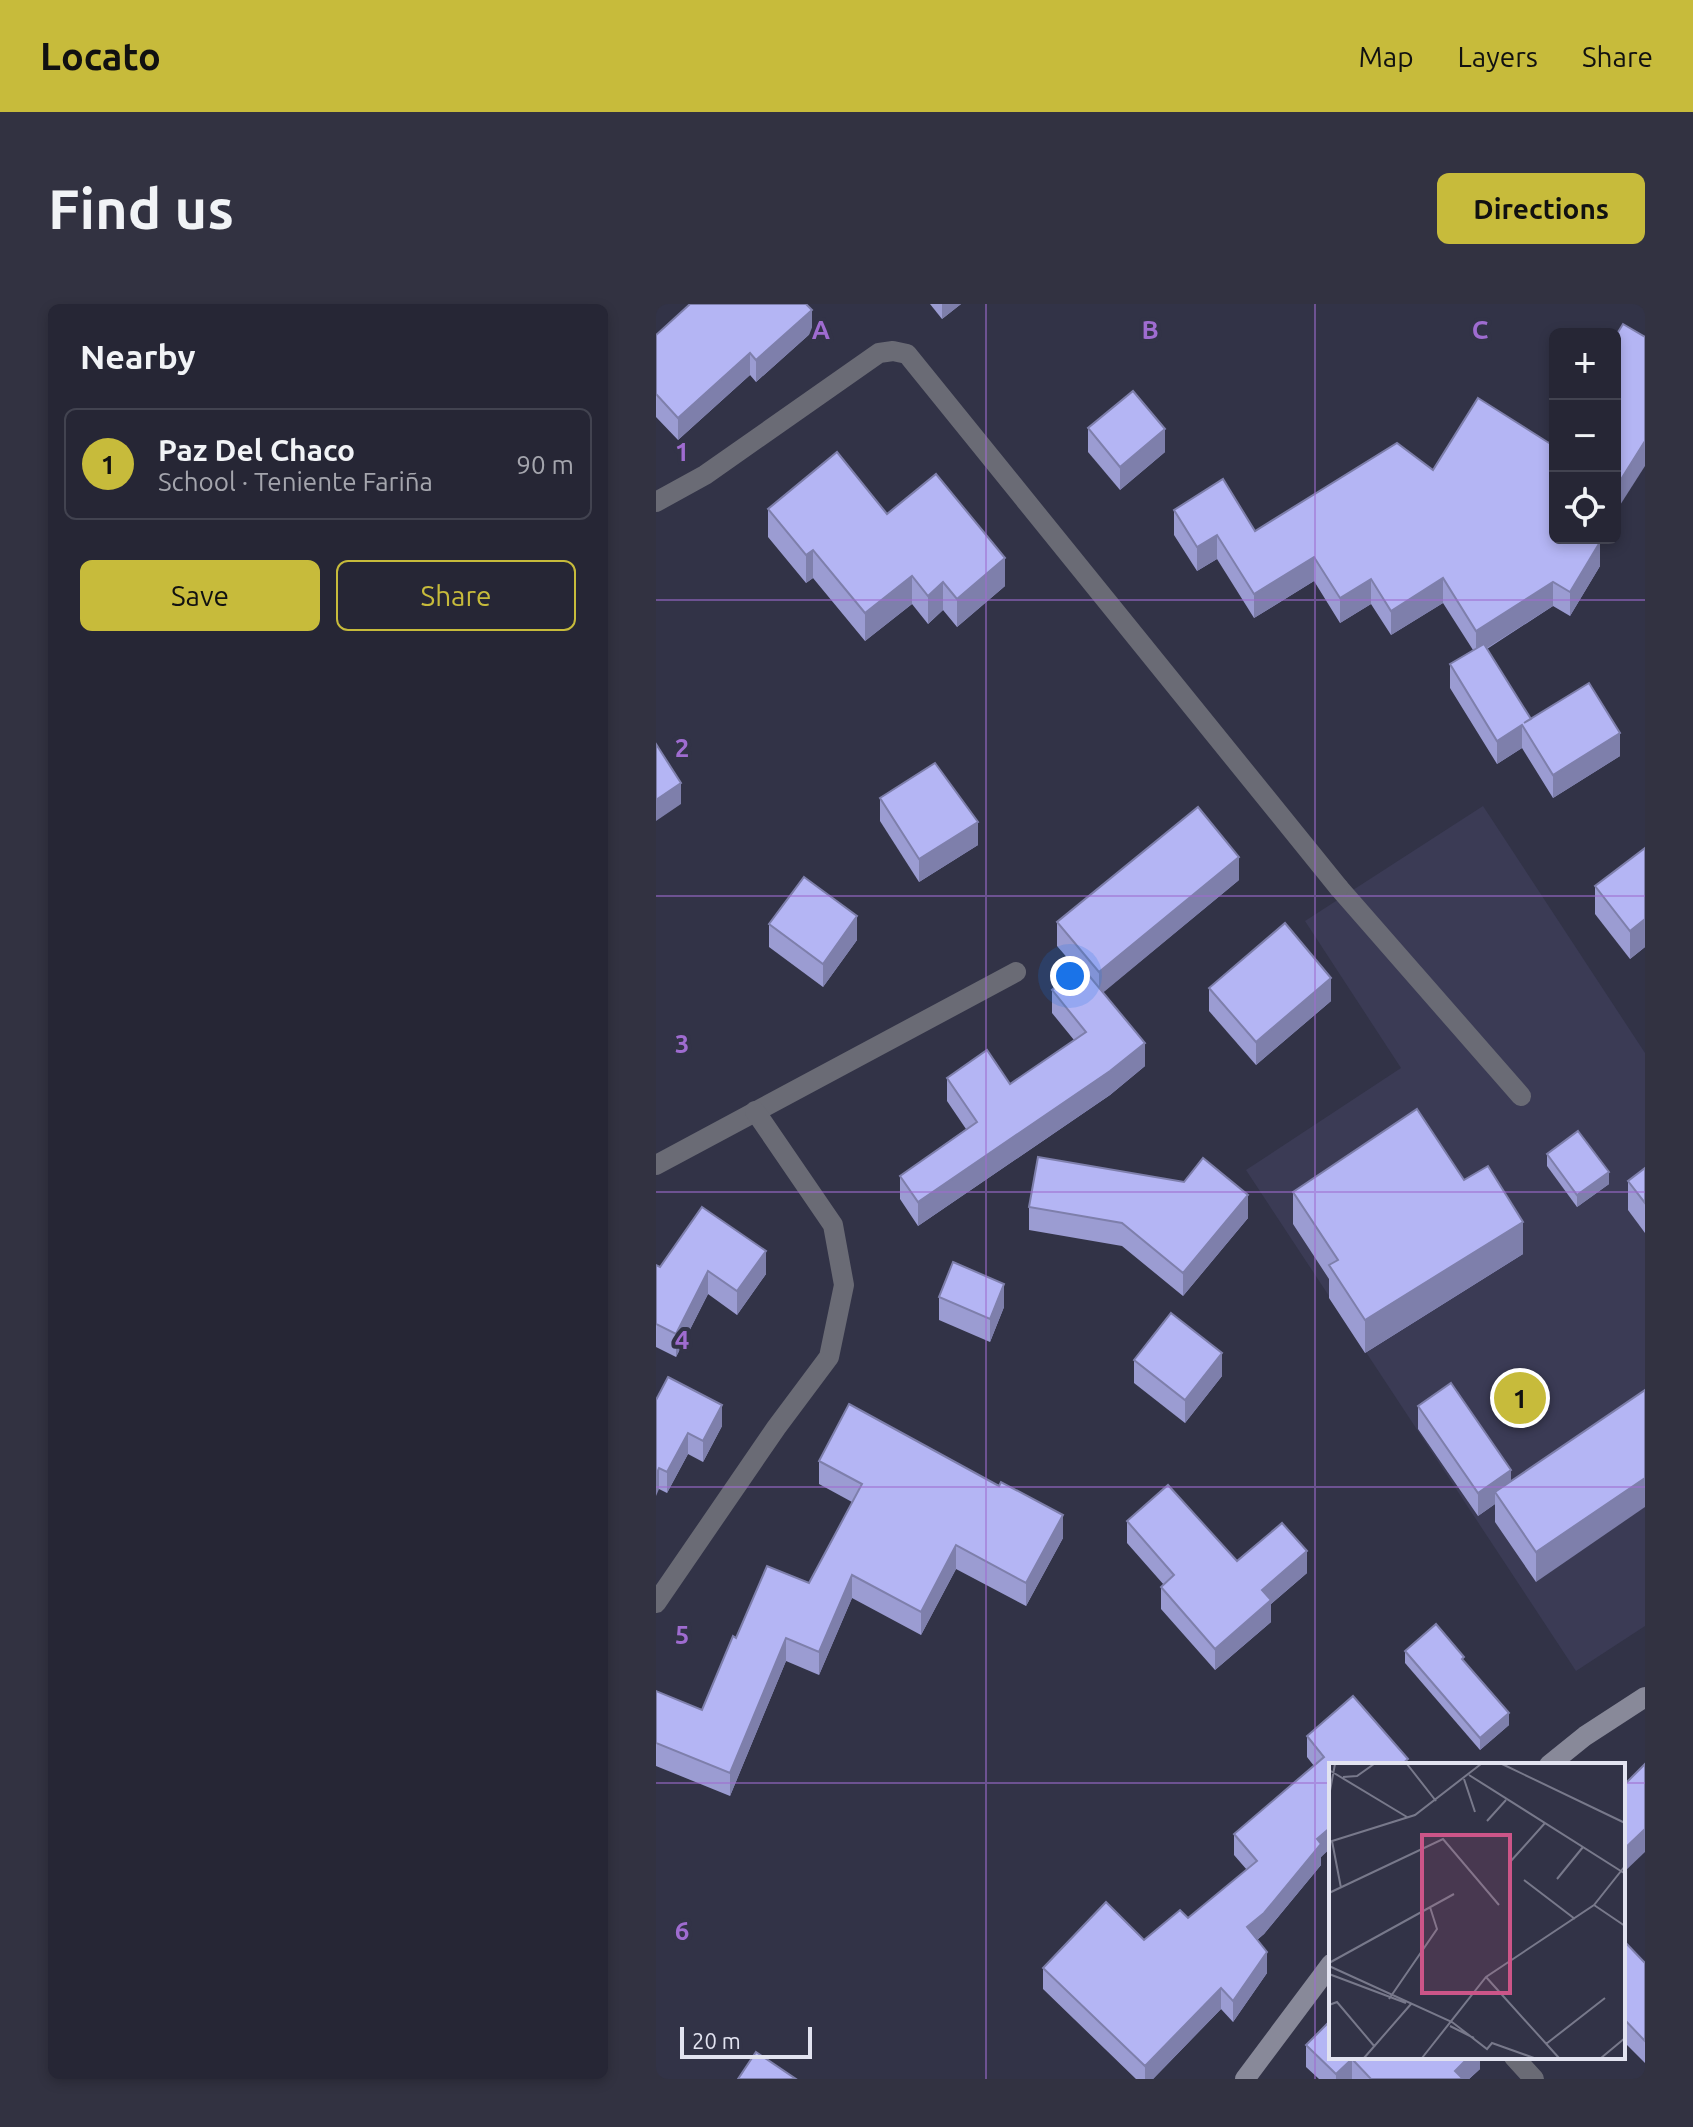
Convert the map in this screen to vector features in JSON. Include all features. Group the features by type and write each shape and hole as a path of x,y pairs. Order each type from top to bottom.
{"street":[{"path":"656,502 705,475 879,353 893,351 907,354 1339,888 1521,1096"},
{"path":"656,1165 1016,972"},
{"path":"656,1603 776,1428 829,1357 844,1285 833,1225 755,1111"},
{"path":"1551,1763 1585,1736 1645,1697"},
{"path":"1245,2079 1329,1967"},
{"path":"1516,2059 1534,2079"}],"shaded area":[{"path":"1483,806 1645,1053 1645,1626 1576,1671 1246,1170 1401,1068 1305,921"}],"building":[{"path":"690,304 806,304 812,310 756,360 750,353 678,418 656,394 656,335"},
{"path":"1623,324 1645,337 1645,441 1621,479 1621,328"},
{"path":"1133,391 1165,429 1120,467 1088,428"},
{"path":"1478,398 1549,443 1549,544 1599,544 1570,592 1553,582 1476,631 1443,578 1391,611 1371,579 1340,598 1314,557 1254,594 1217,535 1197,547 1174,510 1223,479 1255,531 1397,443 1433,470"},
{"path":"837,452 887,514 936,474 1005,558 957,599 943,582 928,596 912,576 865,613 813,550 806,555 768,509"},
{"path":"1484,644 1531,719 1589,683 1620,733 1553,775 1522,725 1497,741 1450,664"},
{"path":"656,744 681,783 656,800"},
{"path":"935,763 978,822 919,859 880,798"},
{"path":"1198,807 1239,857 1099,972 1057,922"},
{"path":"1645,848 1645,919 1630,931 1595,886"},
{"path":"804,877 857,916 823,964 769,924"},
{"path":"1285,923 1331,978 1256,1042 1209,988"},
{"path":"1081,966 1145,1043 1110,1071 918,1202 900,1176 977,1122 947,1078 987,1050 1010,1084 1086,1032 1052,990"},
{"path":"1417,1109 1464,1180 1488,1166 1523,1222 1365,1320 1329,1265 1338,1260 1293,1192"},
{"path":"1578,1131 1609,1172 1577,1195 1547,1154"},
{"path":"1038,1157 1184,1182 1203,1158 1248,1195 1183,1273 1122,1223 1029,1207"},
{"path":"1645,1168 1645,1203 1628,1181"},
{"path":"702,1207 766,1251 737,1291 708,1271 676,1334 656,1324 656,1265 660,1267"},
{"path":"953,1262 1004,1284 990,1319 939,1297"},
{"path":"1171,1313 1222,1353 1185,1400 1134,1360"},
{"path":"668,1377 722,1405 703,1441 688,1433 667,1472 659,1468 656,1475 656,1400"},
{"path":"1451,1383 1511,1470 1478,1493 1418,1406"},
{"path":"1645,1390 1645,1478 1536,1552 1495,1492"},
{"path":"849,1404 999,1486 1001,1482 1063,1515 1026,1583 956,1545 921,1612 852,1575 819,1652 786,1638 730,1773 656,1743 656,1691 702,1710 767,1566 809,1583 862,1484 819,1461"},
{"path":"1168,1485 1237,1561 1282,1523 1307,1551 1262,1590 1271,1600 1215,1649 1161,1587 1174,1575 1127,1521"},
{"path":"1436,1624 1509,1713 1480,1738 1405,1651"},
{"path":"1353,1696 1408,1759 1403,1763 1329,1763 1329,1829 1317,1839 1321,1844 1264,1913 1247,1927 1267,1952 1233,2001 1221,1988 1145,2066 1043,1968 1106,1902 1144,1940 1180,1910 1188,1918 1257,1861 1234,1834 1324,1757 1307,1736"},
{"path":"1645,1764 1645,1829 1625,1848 1625,1784"},
{"path":"1625,1942 1645,1963 1645,2041 1625,2020"},
{"path":"1329,2022 1329,2059 1352,2059 1336,2074 1306,2045"},
{"path":"756,2052 796,2079 738,2079"},
{"path":"1352,2059 1467,2059 1455,2071 1463,2079 1371,2079"}],"place":[{"name":"Paz Del Chaco","path":"1520,1398"}]}
